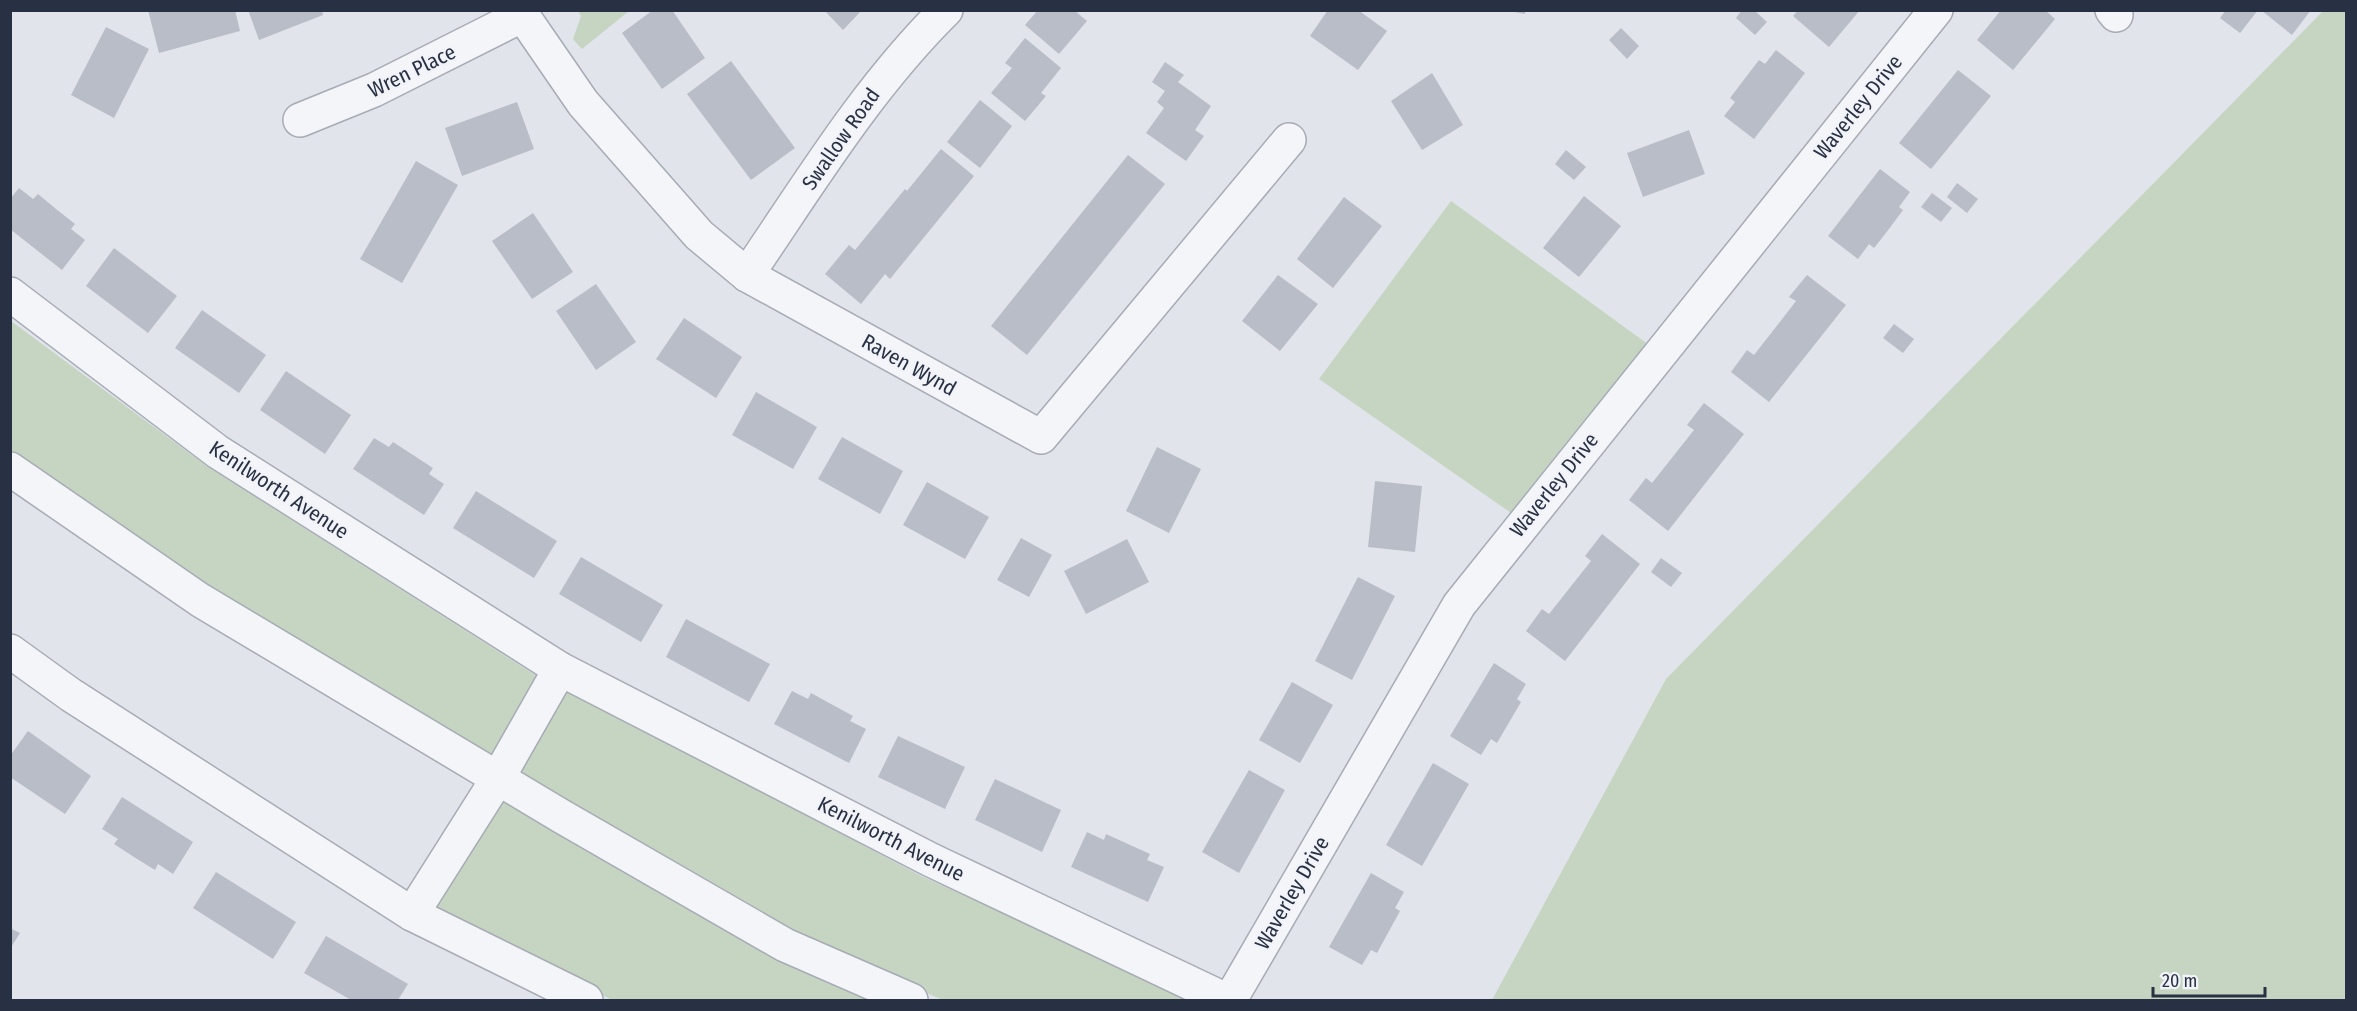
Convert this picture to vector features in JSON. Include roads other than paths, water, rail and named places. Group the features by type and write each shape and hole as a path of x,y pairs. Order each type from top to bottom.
{"street":[{"name":"Swallow Road","path":"747,275 870,96 913,42 946,10"},
{"name":"Waverley Drive","path":"1228,1000 1459,605 1936,10"},
{"name":"Raven Wynd","path":"520,13 591,112 699,235 747,275 1041,437 1288,140"},
{"name":"Wren Place","path":"300,120 374,90 520,13"},
{"name":"Kenilworth Avenue","path":"10,294 218,452 560,669 931,860 1228,1000"},
{"path":"10,469 200,600 498,778 785,945 911,1000"},
{"path":"10,651 71,695 412,915 586,1000"},
{"path":"412,915 498,778 560,669"}]}
